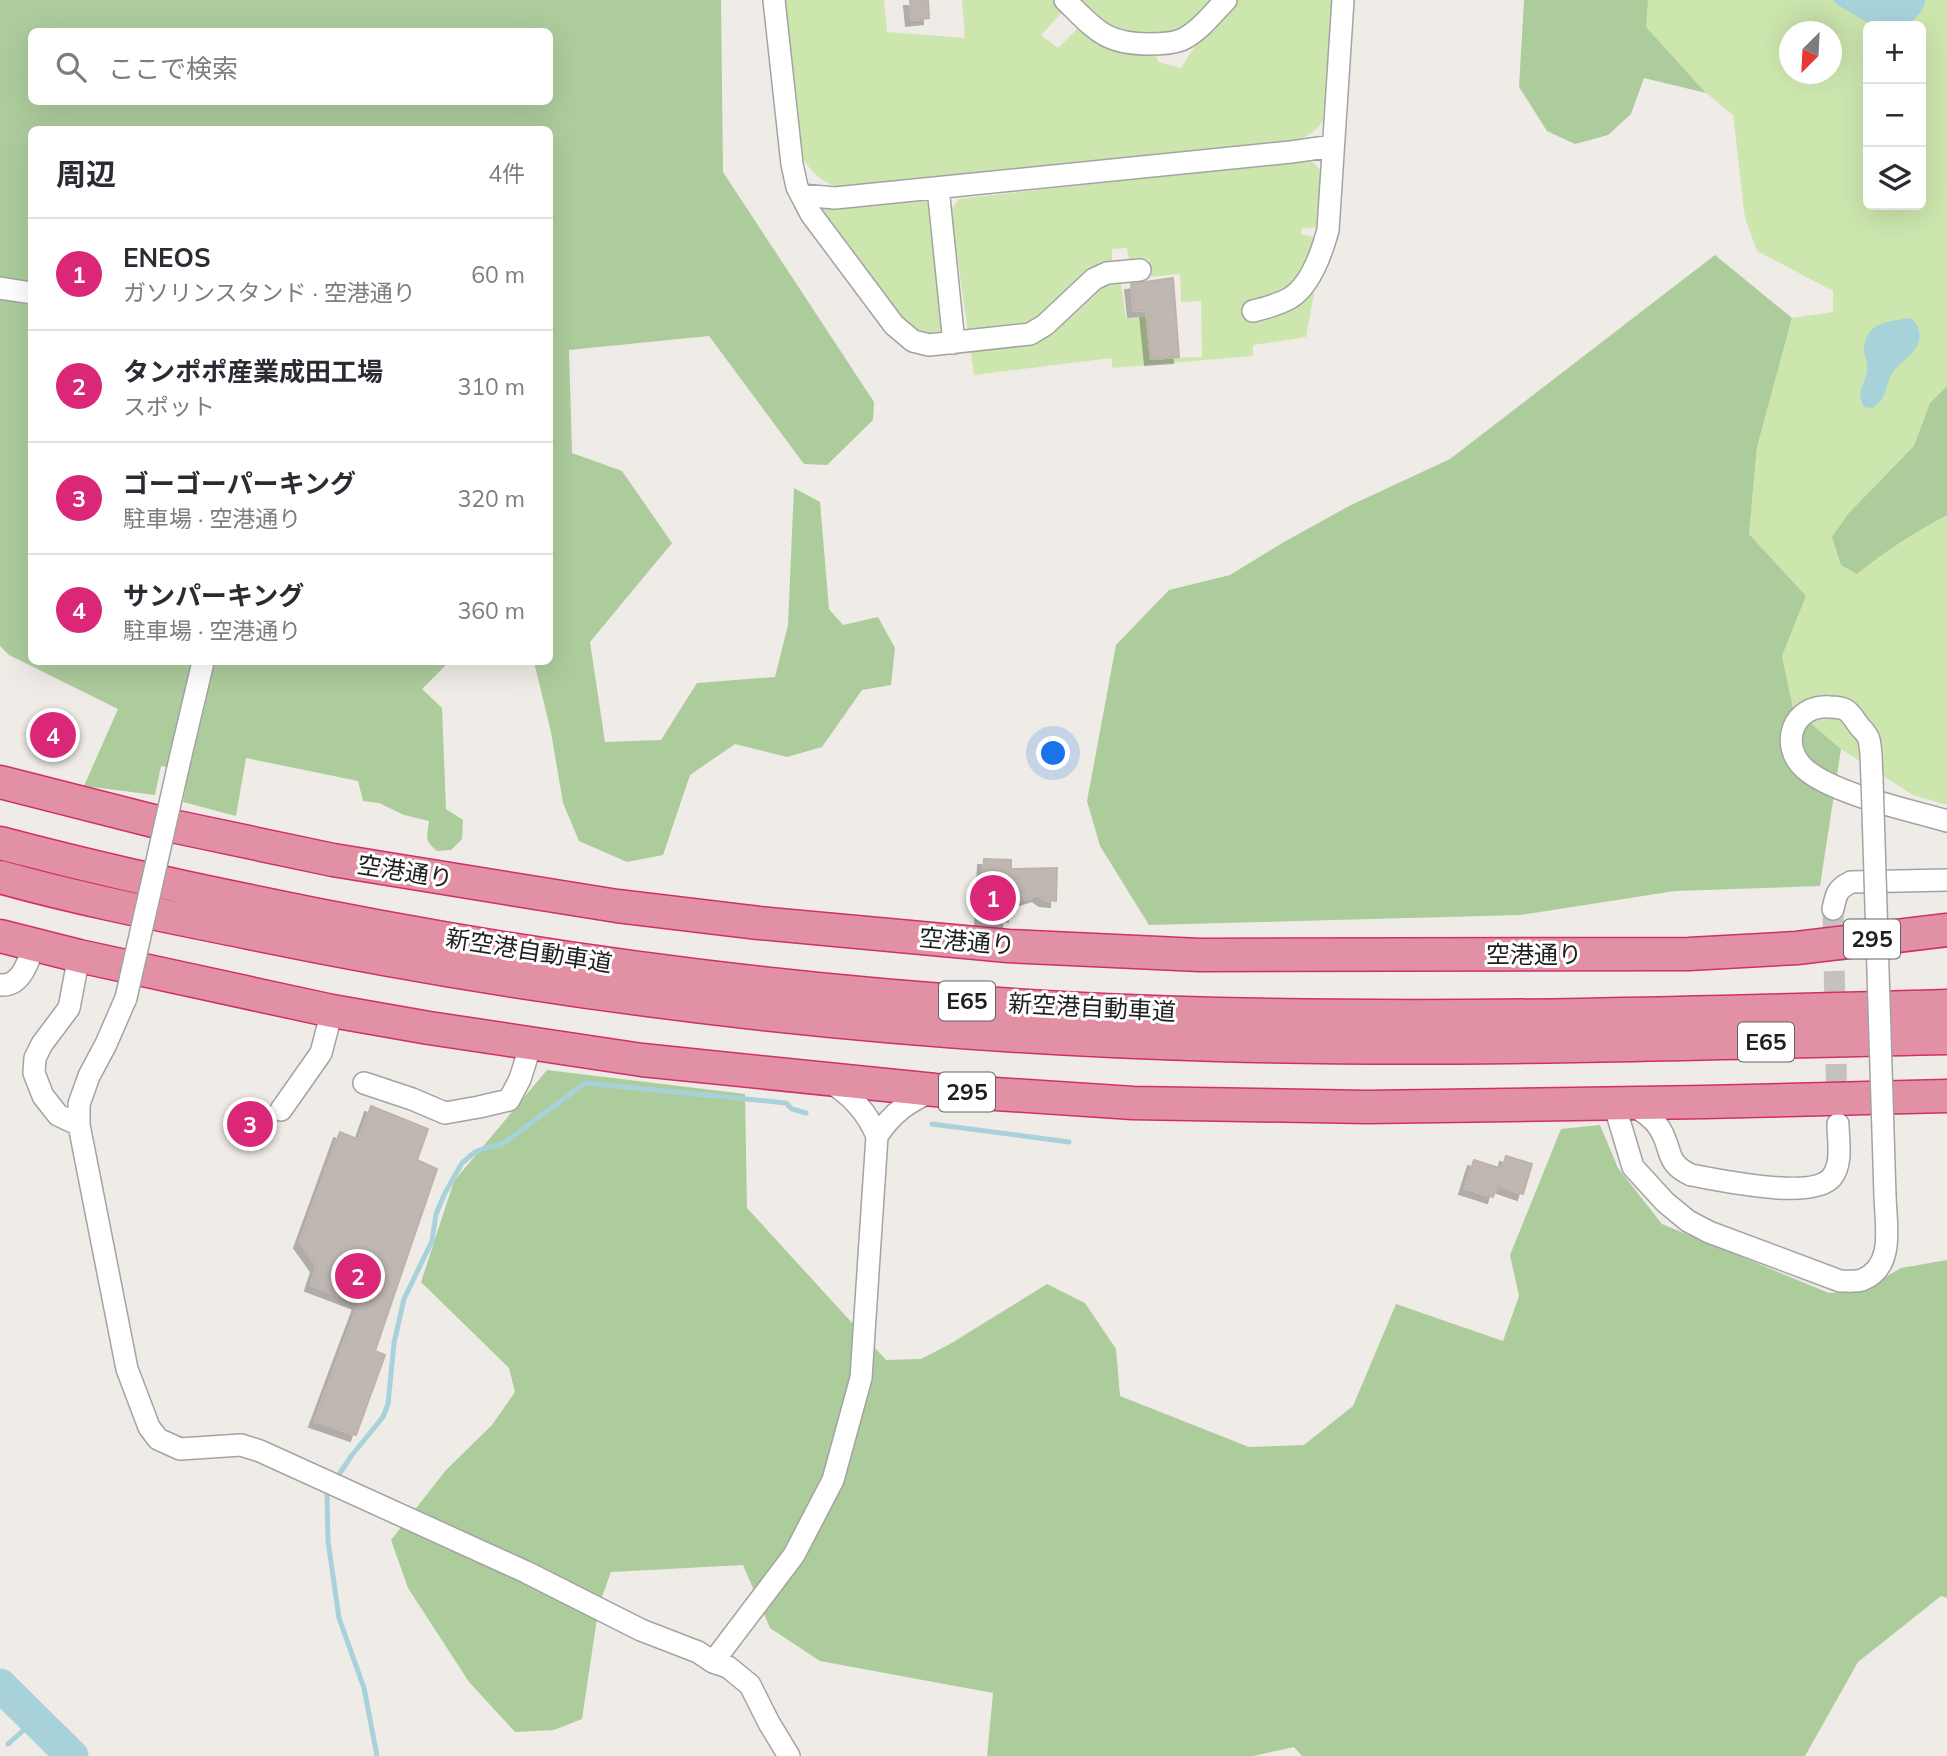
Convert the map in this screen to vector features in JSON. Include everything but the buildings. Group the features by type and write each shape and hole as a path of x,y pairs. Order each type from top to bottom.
{"highway":[{"name":"空港通り","path":"0,782 177,827 333,860 494,887 617,906 759,923 1008,946 1200,955 1689,954 1797,948 1947,930"},
{"name":"新空港自動車道","path":"0,843 169,884 344,921 519,951 687,975 849,992 1005,1004 1230,1014 1457,1016 1947,1006"},
{"name":"新空港自動車道","path":"0,877 340,952 517,983 683,1006 847,1023 1217,1045 1455,1048 1947,1038"},
{"name":"295","path":"0,936 34,946 332,1011 531,1044 642,1060 935,1090 1133,1103 1623,1110 1705,1102 1947,1096"},
{"path":"1586,1046 1714,1053 1947,1053"}],"street":[{"path":"774,0 792,164 797,187 811,214 894,325 913,341 929,345 1030,334 1045,325 1094,279 1107,273 1140,270"},
{"path":"1065,0 1099,33 1114,40 1135,44 1167,44 1182,40 1194,32 1226,0"},
{"path":"1253,311 1274,306 1293,297 1311,274 1322,252 1331,207 1343,0"},
{"path":"801,195 835,198 1333,146"},
{"path":"938,188 954,343"},
{"path":"0,288 28,292"},
{"path":"202,665 126,998 89,1076 79,1104 79,1125 127,1368 149,1427 158,1439 180,1449 241,1445 260,1451 526,1572 641,1630 728,1667 750,1685 789,1756"},
{"path":"1838,1124 1839,1153 1832,1178 1821,1185 1786,1189 1690,1175 1673,1163 1659,1127 1642,1110 1623,1110 1633,1167 1665,1202 1688,1221 1709,1232 1840,1281 1859,1281 1878,1271 1886,1251 1885,1196 1872,778 1869,739 1846,710 1833,707 1818,707 1804,713 1794,725 1791,740 1793,752 1804,768 1818,778 1850,792 1947,821"},
{"path":"1833,909 1835,897 1841,887 1852,882 1947,880"},
{"path":"0,985 7,986 18,979 26,968 34,946"},
{"path":"79,956 69,1008 35,1058 34,1073 43,1096 58,1115 79,1125"},
{"path":"281,1110 321,1053 332,1011"},
{"path":"364,1083 444,1113 509,1100 520,1079 531,1044"},
{"path":"713,1662 794,1555 833,1479 861,1378 877,1136 868,1117 853,1098 826,1079"},
{"path":"877,1136 904,1106 935,1090"},
{"path":"1670,1154 1671,1138 1680,1117 1705,1102"}],"green space":[{"path":"0,0 721,0 723,172 874,402 873,420 827,465 804,464 709,336 569,350 572,453 622,471 672,543 590,642 605,742 661,740 697,683 775,677 788,625 794,488 820,502 829,609 843,625 878,617 895,648 891,685 862,690 822,747 787,757 735,744 690,775 663,855 627,862 579,841 563,803 551,732 535,665 553,665 553,126 28,126 28,664 9,655 0,646"},
{"path":"780,0 884,0 887,32 965,38 962,0 1060,0 1066,8 1041,35 1058,48 1078,28 1085,28 1106,48 1153,53 1158,62 1181,68 1213,18 1233,0 1335,0 1329,110 1313,132 1288,143 848,190 819,177 799,152"},
{"path":"1075,0 1213,0 1193,22 1167,38 1112,32"},
{"path":"1524,0 1648,0 1646,27 1706,93 1644,78 1631,114 1608,135 1575,144 1547,131 1519,87"},
{"path":"1647,0 1947,0 1947,805 1913,795 1841,749 1793,708 1782,656 1806,596 1749,534 1757,447 1792,318 1833,312 1833,291 1757,251 1745,218 1733,115 1706,93 1645,26"},
{"path":"1308,158 1323,172 1323,227 1302,228 1301,234 1315,237 1318,243 1293,283 1252,304 1249,321 1288,310 1316,282 1306,337 1253,345 1253,356 1112,368 1112,358 974,375 970,347 1038,339 1105,280 1121,283 1126,318 1146,317 1151,359 1202,357 1201,301 1181,302 1180,274 1151,277 1149,259 1129,260 1127,248 1112,249 1112,262 1103,262 1094,267 1037,319 1026,324 968,333 951,210 959,199"},
{"path":"926,198 931,203 950,330 942,337 920,331 900,317 823,214 823,207"},
{"path":"1715,255 1792,318 1757,447 1749,534 1806,596 1782,656 1793,708 1841,749 1820,886 1675,891 1520,915 1149,925 1100,846 1087,801 1116,645 1169,590 1230,575 1349,506 1450,459"},
{"path":"1947,386 1947,515 1900,542 1857,574 1841,565 1832,537 1848,514 1914,446 1930,403"},
{"path":"29,665 446,665 422,689 442,708 446,809 463,820 462,839 451,850 437,851 428,841 429,821 404,815 379,803 363,801 358,781 246,758 236,816 183,802 189,771 161,766 155,795 84,786 118,709"},
{"path":"547,1070 745,1094 747,1208 886,1360 921,1359 1047,1284 1085,1303 1116,1349 1120,1396 1249,1447 1304,1445 1353,1406 1396,1304 1503,1341 1519,1296 1510,1255 1561,1129 1600,1125 1618,1168 1662,1224 1829,1293 1861,1291 1901,1268 1947,1260 1947,1598 1941,1596 1858,1662 1805,1756 1302,1756 1294,1747 1253,1756 987,1756 993,1693 820,1661 770,1628 743,1565 611,1572 599,1605 582,1719 554,1730 515,1732 469,1682 408,1588 391,1540 446,1470 492,1425 515,1392 509,1368 421,1282 454,1181"}],"water":[{"path":"1833,0 1926,0 1921,12 1912,21 1865,21"},
{"path":"1910,318 1919,329 1915,349 1894,371 1878,404 1872,408 1864,407 1860,392 1867,370 1864,348 1869,332 1880,324"}],"waterway":[{"path":"338,1476 383,1417 388,1404 394,1343 404,1299 432,1241 436,1214 445,1193 462,1163 475,1152 501,1145 585,1083 786,1103 792,1109 806,1113"},
{"path":"932,1124 1069,1142"},
{"path":"327,1494 328,1541 339,1618 364,1688 377,1756"},
{"path":"0,1685 72,1756"},
{"path":"8,1744 35,1720"}],"tunnel":[{"path":"1833,909 1837,1112"}],"place":[{"name":"サンパーキング","path":"53,735"},
{"name":"ENEOS","path":"993,898"},
{"name":"ゴーゴーパーキング","path":"250,1124"},
{"name":"タンポポ産業成田工場","path":"358,1276"}]}
